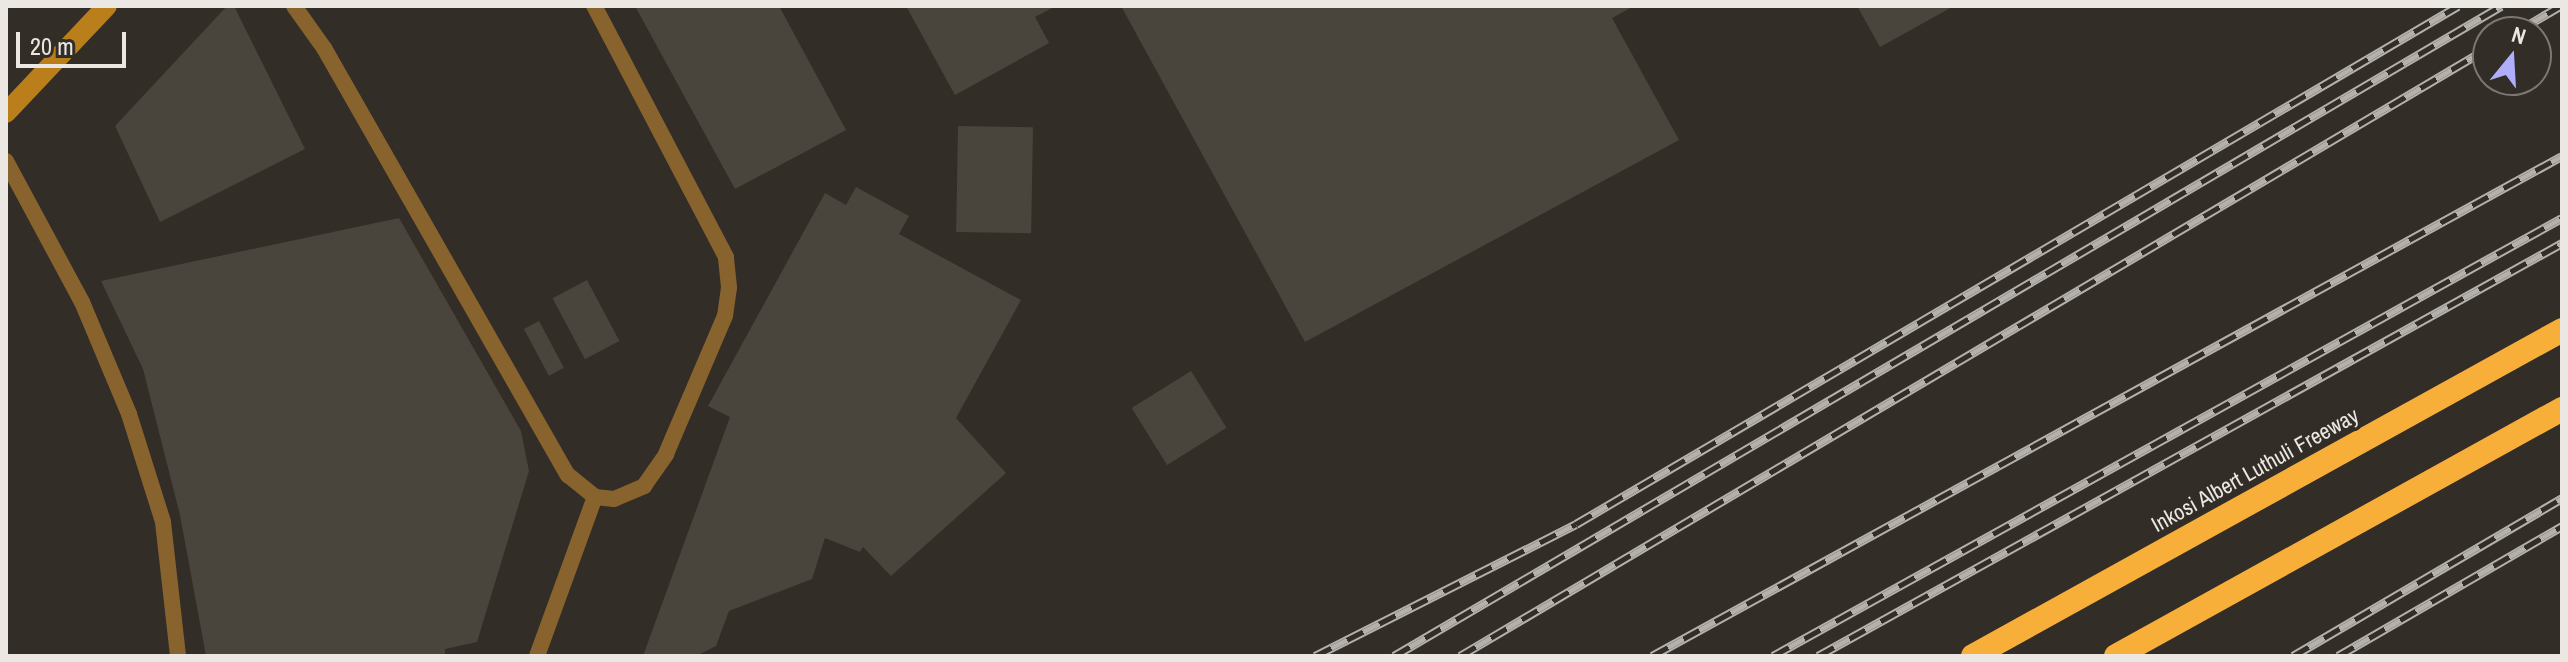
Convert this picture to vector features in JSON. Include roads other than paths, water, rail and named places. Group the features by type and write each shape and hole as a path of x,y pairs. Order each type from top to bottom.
{"highway":[{"name":"Inkosi Albert Luthuli Freeway","path":"1973,656 2562,330"},
{"path":"2116,656 2562,409"}],"main road":[{"path":"6,113 107,6"}],"lane":[{"path":"294,6 324,48 568,475 595,497 614,499 644,486 666,454 725,316 729,287 726,257 594,6"},
{"path":"6,161 82,302 129,414 163,522 178,656"},
{"path":"537,656 595,497"}],"railway":[{"path":"1315,656 1576,524 2458,6"},
{"path":"1394,656 2501,6"},
{"path":"2543,16 2560,6"},
{"path":"1460,656 2472,57"},
{"path":"1652,656 2562,156"},
{"path":"1773,656 2562,218"},
{"path":"1818,656 2562,243"},
{"path":"2293,656 2562,498"},
{"path":"2338,656 2562,526"}]}
